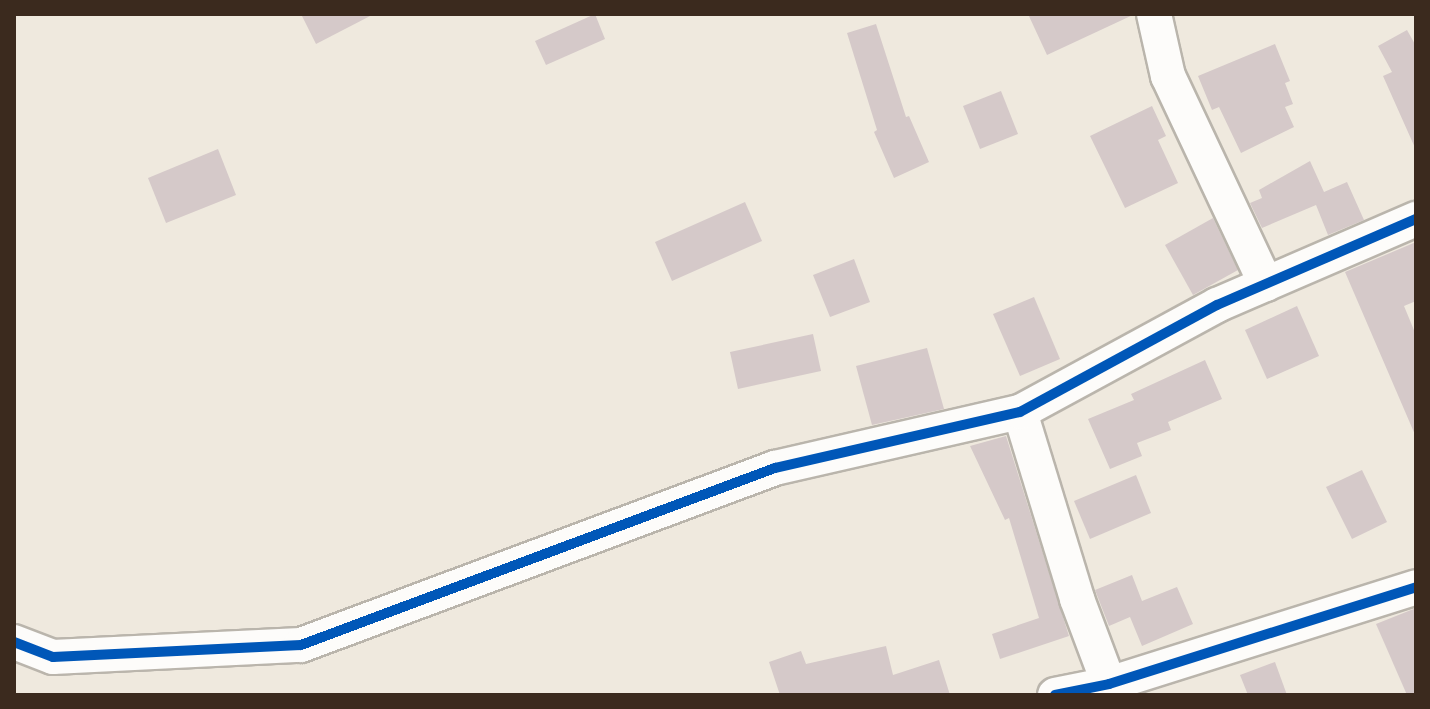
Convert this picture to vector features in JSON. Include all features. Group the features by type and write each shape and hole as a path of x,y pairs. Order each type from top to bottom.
{"street":[{"path":"1154,14 1168,76 1266,284"},
{"path":"14,642 53,657 301,645 775,468 1020,412 1217,305 1416,219"},
{"path":"1020,412 1077,599 1111,690"},
{"path":"1055,695 1111,690 1416,587"}],"building":[{"path":"301,14 374,14 316,44"},
{"path":"595,14 605,39 546,65 535,41"},
{"path":"1028,14 1135,14 1047,55"},
{"path":"876,24 906,117 909,116 929,162 894,178 874,132 877,130 847,33"},
{"path":"1407,30 1416,46 1416,150 1383,76 1392,72 1378,46"},
{"path":"1275,44 1290,81 1285,83 1293,104 1285,107 1294,127 1241,153 1219,107 1212,110 1198,76"},
{"path":"1001,91 1018,134 980,149 963,106"},
{"path":"1152,106 1166,136 1158,140 1178,183 1125,208 1090,136"},
{"path":"218,149 236,195 166,223 148,178"},
{"path":"1310,161 1324,192 1347,182 1364,220 1328,235 1316,205 1262,228 1250,203 1262,198 1259,190"},
{"path":"745,202 762,241 672,281 655,242"},
{"path":"1213,218 1238,270 1193,295 1165,245"},
{"path":"1416,242 1416,301 1404,306 1416,335 1416,437 1345,272"},
{"path":"854,259 870,302 830,317 813,275"},
{"path":"1034,297 1060,359 1020,376 993,314"},
{"path":"1297,306 1319,356 1267,379 1245,330"},
{"path":"813,334 821,371 738,389 730,352"},
{"path":"927,348 944,409 872,425 856,366"},
{"path":"1205,360 1222,399 1168,422 1171,430 1137,443 1142,456 1110,469 1088,419 1134,400 1131,394"},
{"path":"1006,436 1069,636 1000,659 992,634 1039,618 1009,518 1005,520 970,446"},
{"path":"1362,470 1387,522 1352,539 1326,487"},
{"path":"1136,475 1151,513 1090,539 1074,501"},
{"path":"1132,575 1142,601 1177,587 1193,624 1142,646 1130,617 1109,626 1095,590"},
{"path":"1416,608 1416,695 1407,695 1376,624"},
{"path":"886,646 893,675 939,660 950,695 780,695 769,662 801,651 806,664"},
{"path":"1275,662 1287,695 1248,695 1240,675"}],"cycle path":[{"path":"14,642 53,657 301,645 775,468 1020,412 1217,305 1416,219"},
{"path":"1055,695 1109,684 1416,587"}]}
